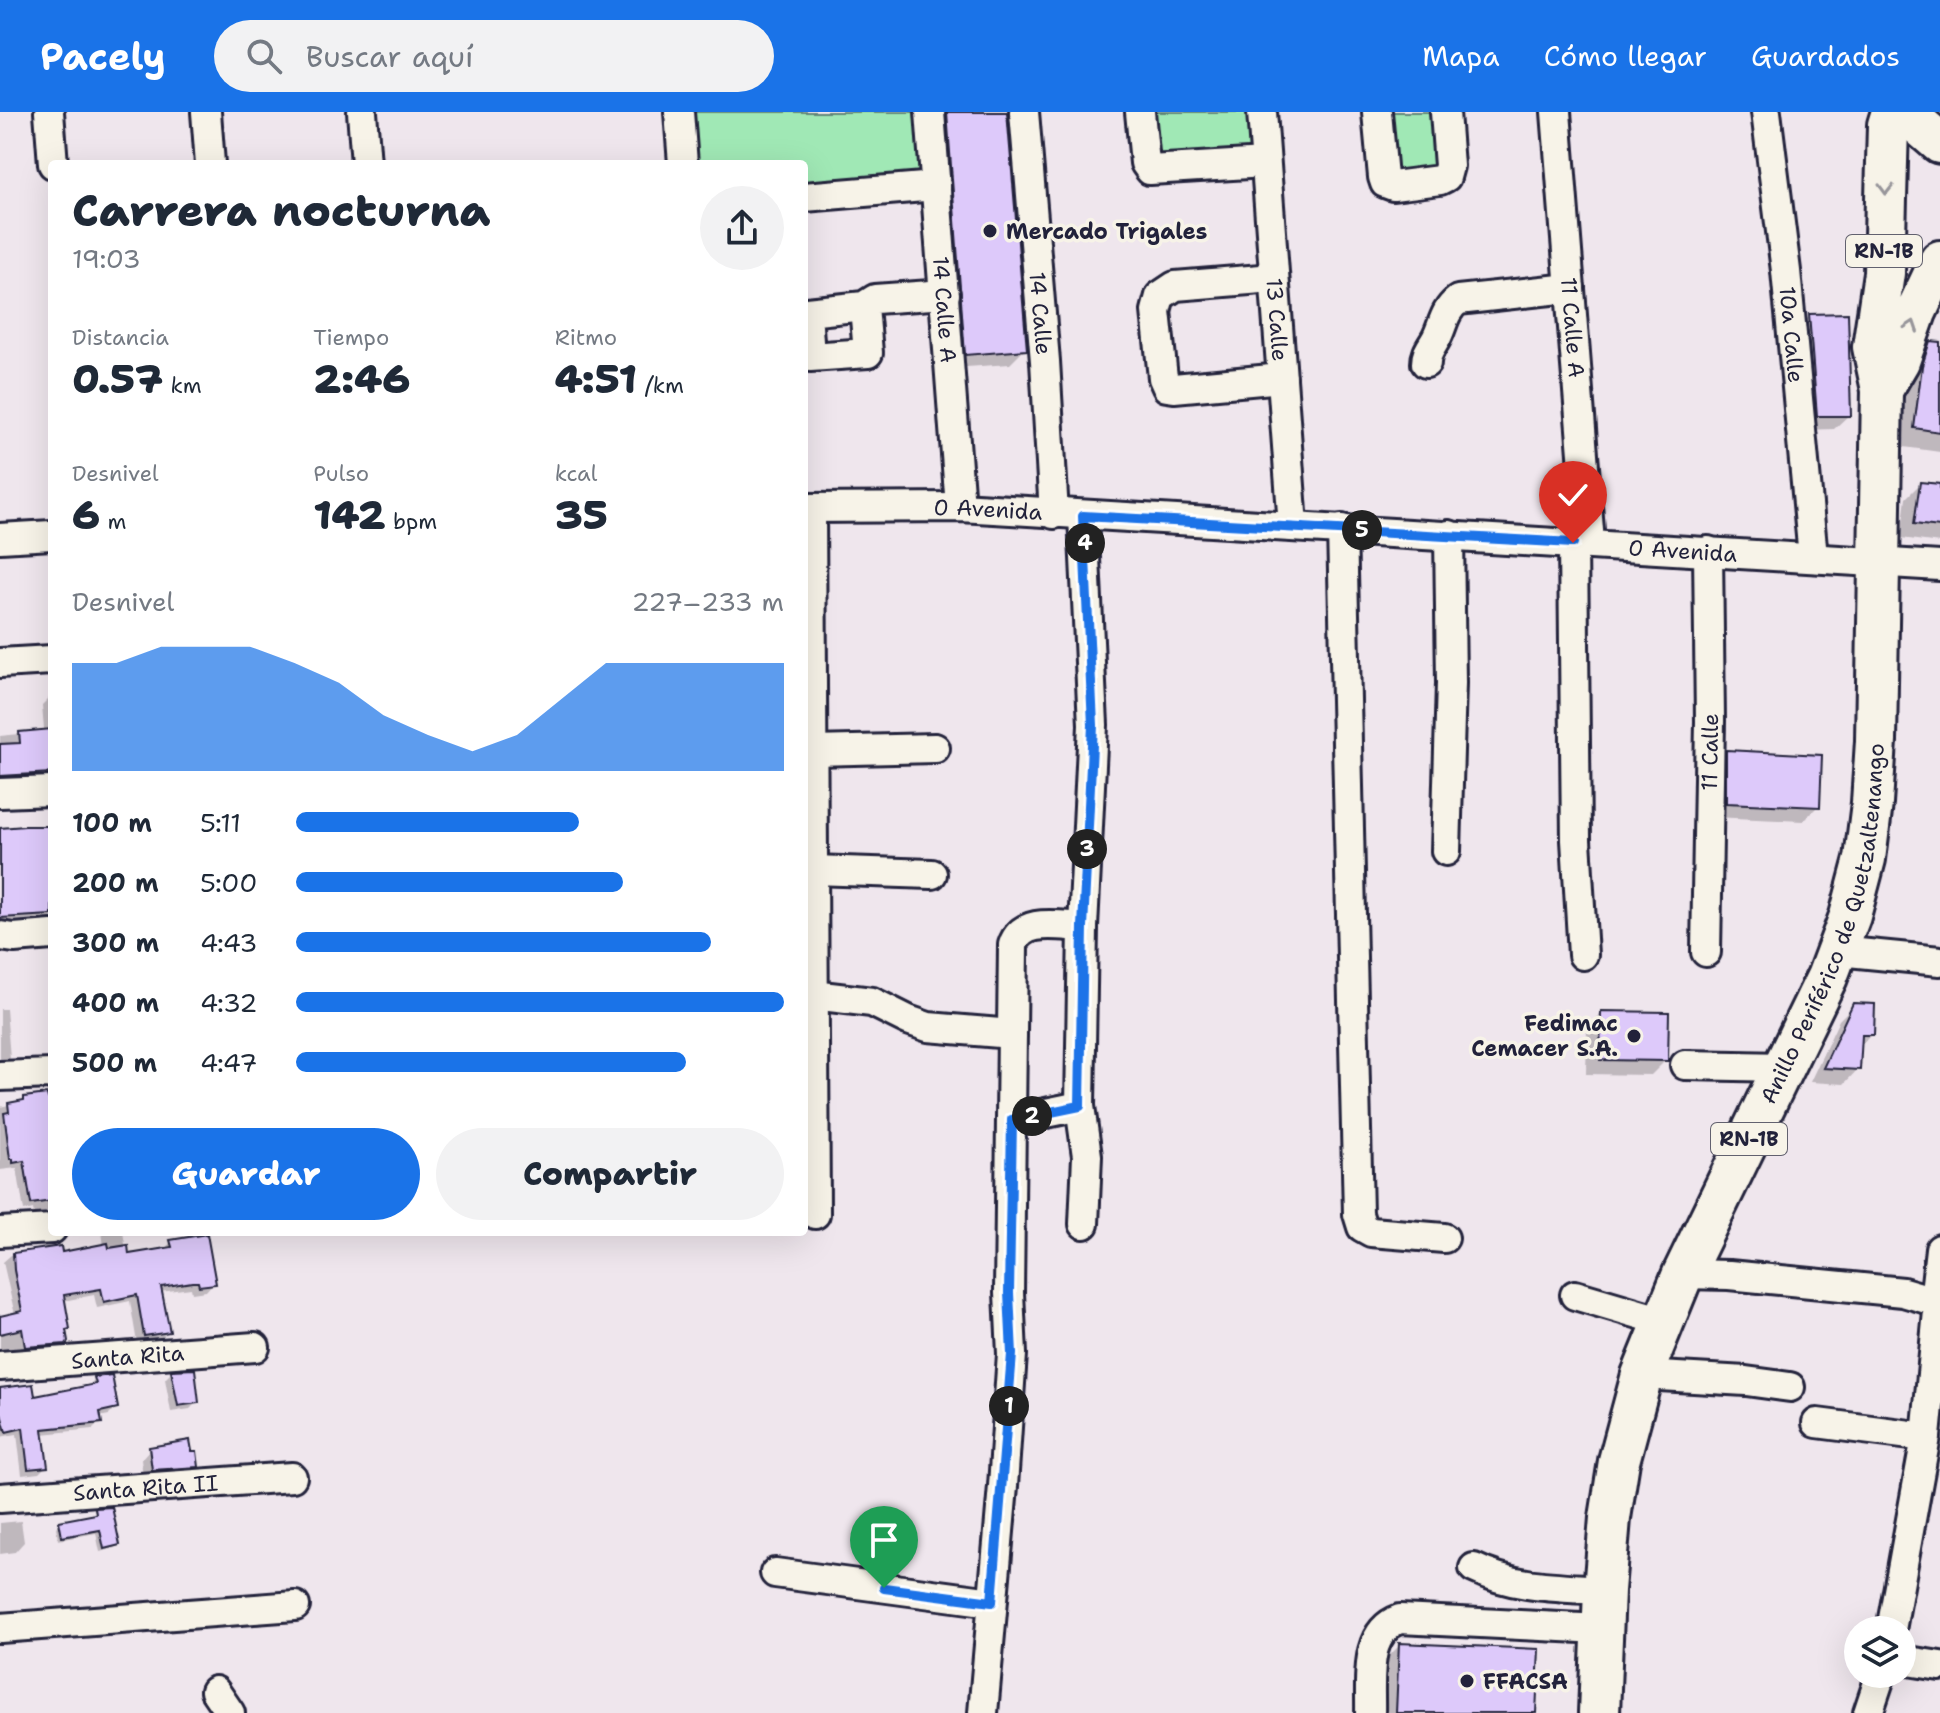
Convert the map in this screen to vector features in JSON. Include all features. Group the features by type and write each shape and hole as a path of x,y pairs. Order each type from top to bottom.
{"highway":[{"name":"Anillo Periférico de Quetzaltenango","path":"1599,1713 1610,1518 1619,1461 1642,1375 1683,1274 1785,1067 1838,951 1860,881 1872,803 1877,717 1882,390 1873,347 1884,273 1888,125 1892,112"},
{"path":"1908,112 1940,143"},
{"name":"Anillo Periférico de Quetzaltenango","path":"1882,390 1899,361 1916,312 1940,261"}],"street":[{"path":"49,112 53,160"},
{"path":"206,112 210,160"},
{"path":"362,112 366,160"},
{"path":"679,112 683,160"},
{"name":"14 Calle A","path":"930,112 960,507"},
{"name":"14 Calle","path":"1024,112 1045,361 1054,514"},
{"path":"1140,112 1145,163 1153,171 1265,163"},
{"name":"13 Calle","path":"1262,112 1293,526"},
{"path":"1377,112 1383,177 1388,185 1393,186 1446,177 1449,166 1445,112"},
{"name":"11 Calle A","path":"1556,112 1570,288 1582,543 1576,840 1583,955"},
{"name":"10a Calle","path":"1766,112 1786,271 1813,557"},
{"path":"808,197 936,186"},
{"path":"1274,278 1175,286 1160,296 1156,316 1163,378 1167,387 1282,378"},
{"path":"1426,363 1450,306 1467,297 1570,288"},
{"path":"808,312 864,306 875,299 945,294"},
{"path":"808,327 810,357 868,353 864,306"},
{"name":"0 Avenida","path":"808,508 960,507 1940,566"},
{"path":"808,508 813,751 815,1214"},
{"path":"1083,516 1093,725 1083,927 1080,1106 1087,1156 1084,1224"},
{"path":"1342,529 1358,1214 1362,1227 1371,1232 1444,1238"},
{"path":"0,538 48,535"},
{"path":"1446,851 1452,668 1449,535"},
{"name":"11 Calle","path":"1706,952 1710,721 1708,551"},
{"path":"0,663 48,660"},
{"path":"0,679 48,677"},
{"path":"813,751 935,748"},
{"path":"0,793 48,791"},
{"path":"0,810 48,808"},
{"path":"813,870 932,874"},
{"path":"983,1713 1012,1354 1009,1293 1013,955 1016,936 1020,931 1036,926 1083,927"},
{"path":"0,936 48,935"},
{"path":"1838,951 1940,961"},
{"path":"813,995 872,1002 928,1027 1012,1034"},
{"path":"1685,1065 1785,1067"},
{"path":"0,1076 48,1074"},
{"path":"1012,1120 1080,1106"},
{"path":"0,1232 48,1229"},
{"path":"1894,1616 1926,1437 1938,1311 1934,1301 1940,1249"},
{"path":"1683,1274 1729,1275 1903,1292 1934,1301"},
{"path":"1575,1295 1663,1321"},
{"name":"Santa Rita","path":"0,1366 255,1347"},
{"path":"1642,1375 1746,1381 1790,1387"},
{"path":"1817,1423 1926,1437"},
{"name":"Santa Rita II","path":"0,1498 292,1477"},
{"path":"1474,1568 1499,1579 1531,1585 1604,1590"},
{"path":"775,1573 992,1602"},
{"path":"0,1628 295,1606"},
{"path":"1370,1713 1372,1656 1376,1642 1381,1630 1400,1619 1602,1629"},
{"path":"1916,1662 1940,1666"},
{"path":"1868,1713 1876,1688"}],"green space":[{"path":"686,112 919,112 924,183 808,191 808,160 689,160"},
{"path":"1155,112 1251,112 1255,158 1160,165"},
{"path":"1383,112 1438,112 1443,170 1389,175"}],"building":[{"name":"Mercado Trigales","path":"947,112 1007,112 1027,350 965,355"},
{"path":"1848,313 1851,416 1817,416 1809,314"},
{"path":"1930,341 1940,342 1940,432 1914,428 1922,366"},
{"path":"1920,482 1940,484 1940,527 1914,524"},
{"path":"48,729 48,773 0,776 0,744 20,743 19,732"},
{"path":"1726,750 1822,755 1820,807 1726,803"},
{"path":"48,826 48,915 0,918 0,828"},
{"path":"1853,1003 1875,1004 1874,1035 1862,1035 1860,1070 1823,1068"},
{"name":"Fedimac Cemacer S.A.","path":"1601,1011 1669,1012 1668,1061 1600,1060"},
{"path":"47,1094 48,1098 48,1202 31,1204 24,1161 13,1163 10,1159 4,1113 9,1112 8,1103 24,1100 24,1097"},
{"path":"207,1236 216,1284 199,1286 198,1282 192,1282 161,1287 170,1332 144,1336 137,1295 104,1302 101,1289 64,1295 70,1329 66,1330 66,1344 25,1347 22,1329 0,1334 0,1316 22,1311 13,1253 61,1246 62,1252 108,1243 109,1248 128,1245 129,1254 172,1247 170,1240"},
{"path":"195,1369 199,1403 178,1406 171,1370"},
{"path":"112,1375 118,1408 100,1412 102,1423 43,1429 48,1467 28,1469 23,1428 6,1432 0,1410 0,1388 33,1384 35,1396 96,1384 94,1377"},
{"path":"190,1440 192,1451 197,1451 199,1467 152,1470 149,1447"},
{"path":"112,1507 120,1545 104,1549 100,1530 62,1537 59,1521 96,1514 95,1508"},
{"name":"FFACSA","path":"1399,1643 1539,1649 1536,1713 1396,1713"}],"place":[{"name":"Mercado Trigales","path":"990,231"},
{"name":"Fedimac Cemacer S.A.","path":"1634,1036"},
{"name":"FFACSA","path":"1467,1681"}],"route":[{"path":"884,1588 992,1602 1012,1354 1009,1293 1012,1120 1080,1106 1083,927 1093,725 1083,516 1573,543"}]}
